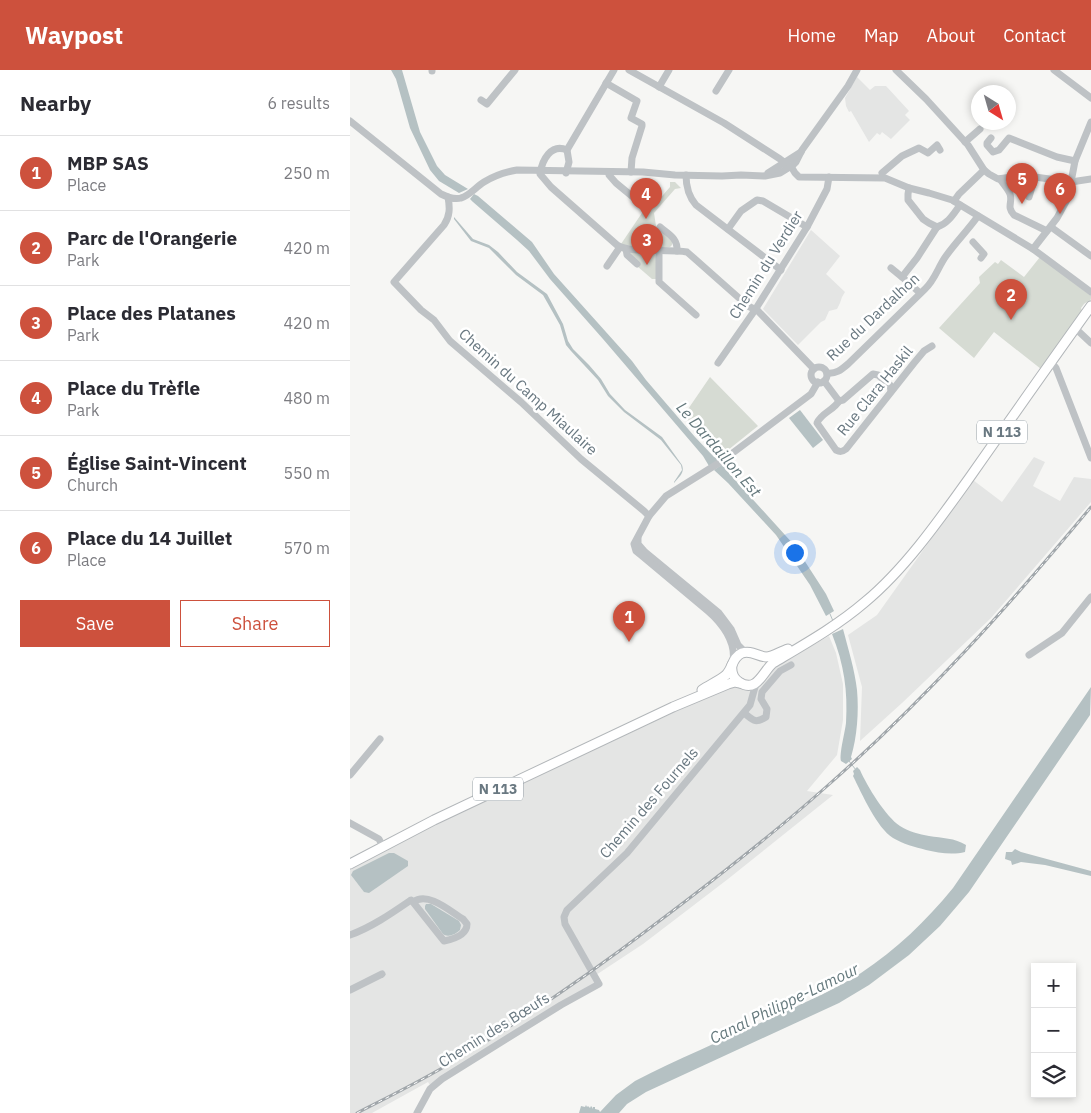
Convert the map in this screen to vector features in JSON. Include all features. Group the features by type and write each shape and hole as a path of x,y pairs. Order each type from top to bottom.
{"main road":[{"name":"N 113","path":"764,672 773,663 842,620 882,587 942,515 1091,306"},
{"name":"N 113","path":"752,653 764,657 770,656 818,636"},
{"path":"752,653 763,661 764,672 758,682 742,684 732,672 733,663 740,655 752,653"},
{"name":"N 113","path":"672,707 724,676 733,663"},
{"name":"N 113","path":"350,864 434,820 672,707 728,684 735,682 742,684"},
{"name":"N 113","path":"350,858 422,823 434,820"}],"street":[{"path":"481,100 487,104 515,70"},
{"path":"567,172 569,162 567,150 614,70"},
{"path":"629,70 724,123 792,168 799,177 885,178 909,188 957,203 1033,248 1091,292"},
{"path":"659,87 669,70"},
{"path":"716,91 729,70"},
{"path":"350,121 437,191 448,197 459,199 498,174 517,170 686,177 732,178 763,176 787,165 800,152 848,86 856,70"},
{"path":"896,70 965,142 984,170 995,178 1018,176 1071,182 1089,181"},
{"path":"1054,70 1091,98"},
{"path":"606,83 637,101 632,118 642,124 642,126 632,158 631,172"},
{"path":"1033,248 1049,229 1069,196 1074,161 1091,122"},
{"path":"965,142 979,130"},
{"path":"991,138 987,146 993,152 999,150 1009,138 1057,157 1074,161"},
{"path":"882,173 902,156 919,148 928,153 937,145 940,150"},
{"path":"541,172 546,157 552,150 560,148 567,150"},
{"path":"902,277 938,227 946,223 957,203 959,194 984,170"},
{"path":"541,172 551,187 623,248 627,255 638,264"},
{"path":"609,173 631,172 686,177"},
{"path":"609,173 618,185 633,197"},
{"path":"686,177 688,189 694,202 781,270"},
{"name":"Chemin du Verdier","path":"718,363 755,310 807,227 827,189 829,177"},
{"path":"1029,197 1035,177"},
{"path":"1000,179 1010,195 1010,206 1014,215 1049,229 1091,256"},
{"path":"909,188 908,200 923,219 929,224 938,227"},
{"name":"Chemin du Camp Miaulaire","path":"448,197 448,219 394,282 421,310 434,320 450,341 521,402 581,459 649,516"},
{"path":"728,229 741,211 757,200 763,201 807,227"},
{"name":"Rue du Dardalhon","path":"638,535 649,516 666,496 722,461 811,394 823,379 843,368 930,284 950,250 978,216"},
{"path":"660,226 676,241 677,251"},
{"path":"973,242 984,254 981,258"},
{"path":"623,248 684,251 691,255 748,306 755,310 814,369"},
{"path":"607,266 623,248"},
{"path":"659,250 659,282 696,315"},
{"path":"891,268 920,293"},
{"path":"1075,328 1091,343"},
{"name":"Rue Clara Haskil","path":"839,400 817,423 839,452 846,449 924,351 932,346"},
{"path":"1051,362 1056,368 1091,458"},
{"path":"823,379 812,378 811,373 814,369 818,367 823,368 823,379 839,400 843,400 873,374 878,375 890,385 891,391"},
{"path":"638,535 638,544 641,548 719,613 731,629 738,645 752,653"},
{"path":"638,535 634,544 636,551 718,621 734,652 733,663"},
{"path":"1029,655 1062,633 1091,597"},
{"path":"742,684 747,689 750,697 749,704 744,712 754,721 760,721 766,717 767,709 761,700 762,692 780,672 792,666"},
{"name":"Chemin des Fournels","path":"599,984 565,924 564,917 567,910 627,853 752,702 758,682"},
{"path":"350,775 380,739"},
{"path":"350,823 379,839 381,843"},
{"path":"350,935 390,914 411,900 413,902 425,898 432,900 463,919 468,924 467,928 463,934 444,941 413,902"},
{"path":"350,990 382,974"},
{"name":"Chemin des Bœufs","path":"417,1113 430,1089 442,1078 561,1005 599,984"}],"shaded area":[{"path":"391,70 402,70 420,132 437,166 445,175 468,189 459,193 439,181 430,170 410,128 396,79"},
{"path":"857,77 870,90 875,86 886,86 909,111 905,115 910,120 891,139 882,132 880,135 877,133 869,142 851,111 849,112 845,98"},
{"path":"670,182 675,182 681,188 675,189 654,213 656,226 672,240 672,245 667,248 655,248 621,244 646,207 650,210 670,187"},
{"path":"474,194 532,242 554,274 632,361 695,437 714,457 720,459 709,466 703,456 550,279 529,251 470,199"},
{"path":"454,217 473,239 489,245 517,272 547,294 563,324 568,341 573,349 601,379 610,394 625,410 662,437 682,465 683,468 682,473 674,483 682,470 681,465 661,440 624,412 608,396 598,380 566,345 560,325 543,295 516,275 489,248 471,241"},
{"path":"811,230 840,256 826,274 845,292 837,309 829,311 825,320 798,345 763,309"},
{"path":"629,252 655,254 656,279 652,279 637,266"},
{"path":"1040,257 1091,296 1090,301 1081,308 1082,311 1041,369 994,332 974,358 939,328 980,283 979,277 995,262 998,264 1001,260 1024,277"},
{"path":"710,377 758,426 723,454 716,446 712,446 684,415"},
{"path":"800,410 823,440 813,448 789,418"},
{"path":"1034,457 1045,462 1033,486 1060,501 1074,477 1091,479 1091,502 991,618 860,741 862,687 848,635 877,615 973,480 1002,502"},
{"path":"724,463 727,471 795,546 826,594 834,611 826,616 810,585 776,535 714,470"},
{"path":"843,629 855,675 858,698 857,724 852,759 846,764 841,761 841,748 846,723 846,689 840,656 832,634"},
{"path":"829,636 836,653 843,684 843,720 837,755 807,791 833,795 643,944 596,975 595,983 430,1085 428,1082 372,1113 350,1113 350,868 391,845 730,686 737,685 744,690 760,686 774,667"},
{"path":"1091,687 1090,715 969,892 940,926 909,955 869,985 839,1003 646,1092 627,1104 619,1113 579,1113 581,1106 585,1107 586,1105 590,1108 591,1106 592,1109 595,1107 600,1112 616,1095 635,1081 832,990 861,973 899,944 922,923 953,888"},
{"path":"857,767 883,809 900,826 918,834 957,841 966,845 965,852 940,853 909,845 893,838 881,827 870,810 853,776 853,771"},
{"path":"1015,849 1091,871 1091,876 1045,865 1021,862 1012,865 1011,861 1005,859 1006,852 1012,852"},
{"path":"389,853 394,853 408,861 408,866 369,893 364,892 351,875 353,871"},
{"path":"426,904 431,904 459,921 461,925 460,930 452,935 447,936 443,934 425,909"}],"waterway":[{"name":"Le Dardaillon Est","path":"830,614 833,621"},
{"name":"Le Dardaillon Est","path":"849,761 856,770"}],"railway":[{"path":"357,1113 442,1068 554,997 672,911 783,824 862,755 931,687 997,617 1091,507"}],"place":[{"name":"Église Saint-Vincent","path":"1022,204"},
{"name":"Place du 14 Juillet","path":"1060,214"},
{"name":"Place du Trèfle","path":"646,219"},
{"name":"Place des Platanes","path":"647,265"},
{"name":"Parc de l'Orangerie","path":"1011,320"},
{"name":"MBP SAS","path":"629,642"}],"water label":[{"name":"Canal Philippe-Lamour","path":"784,1003"}]}
